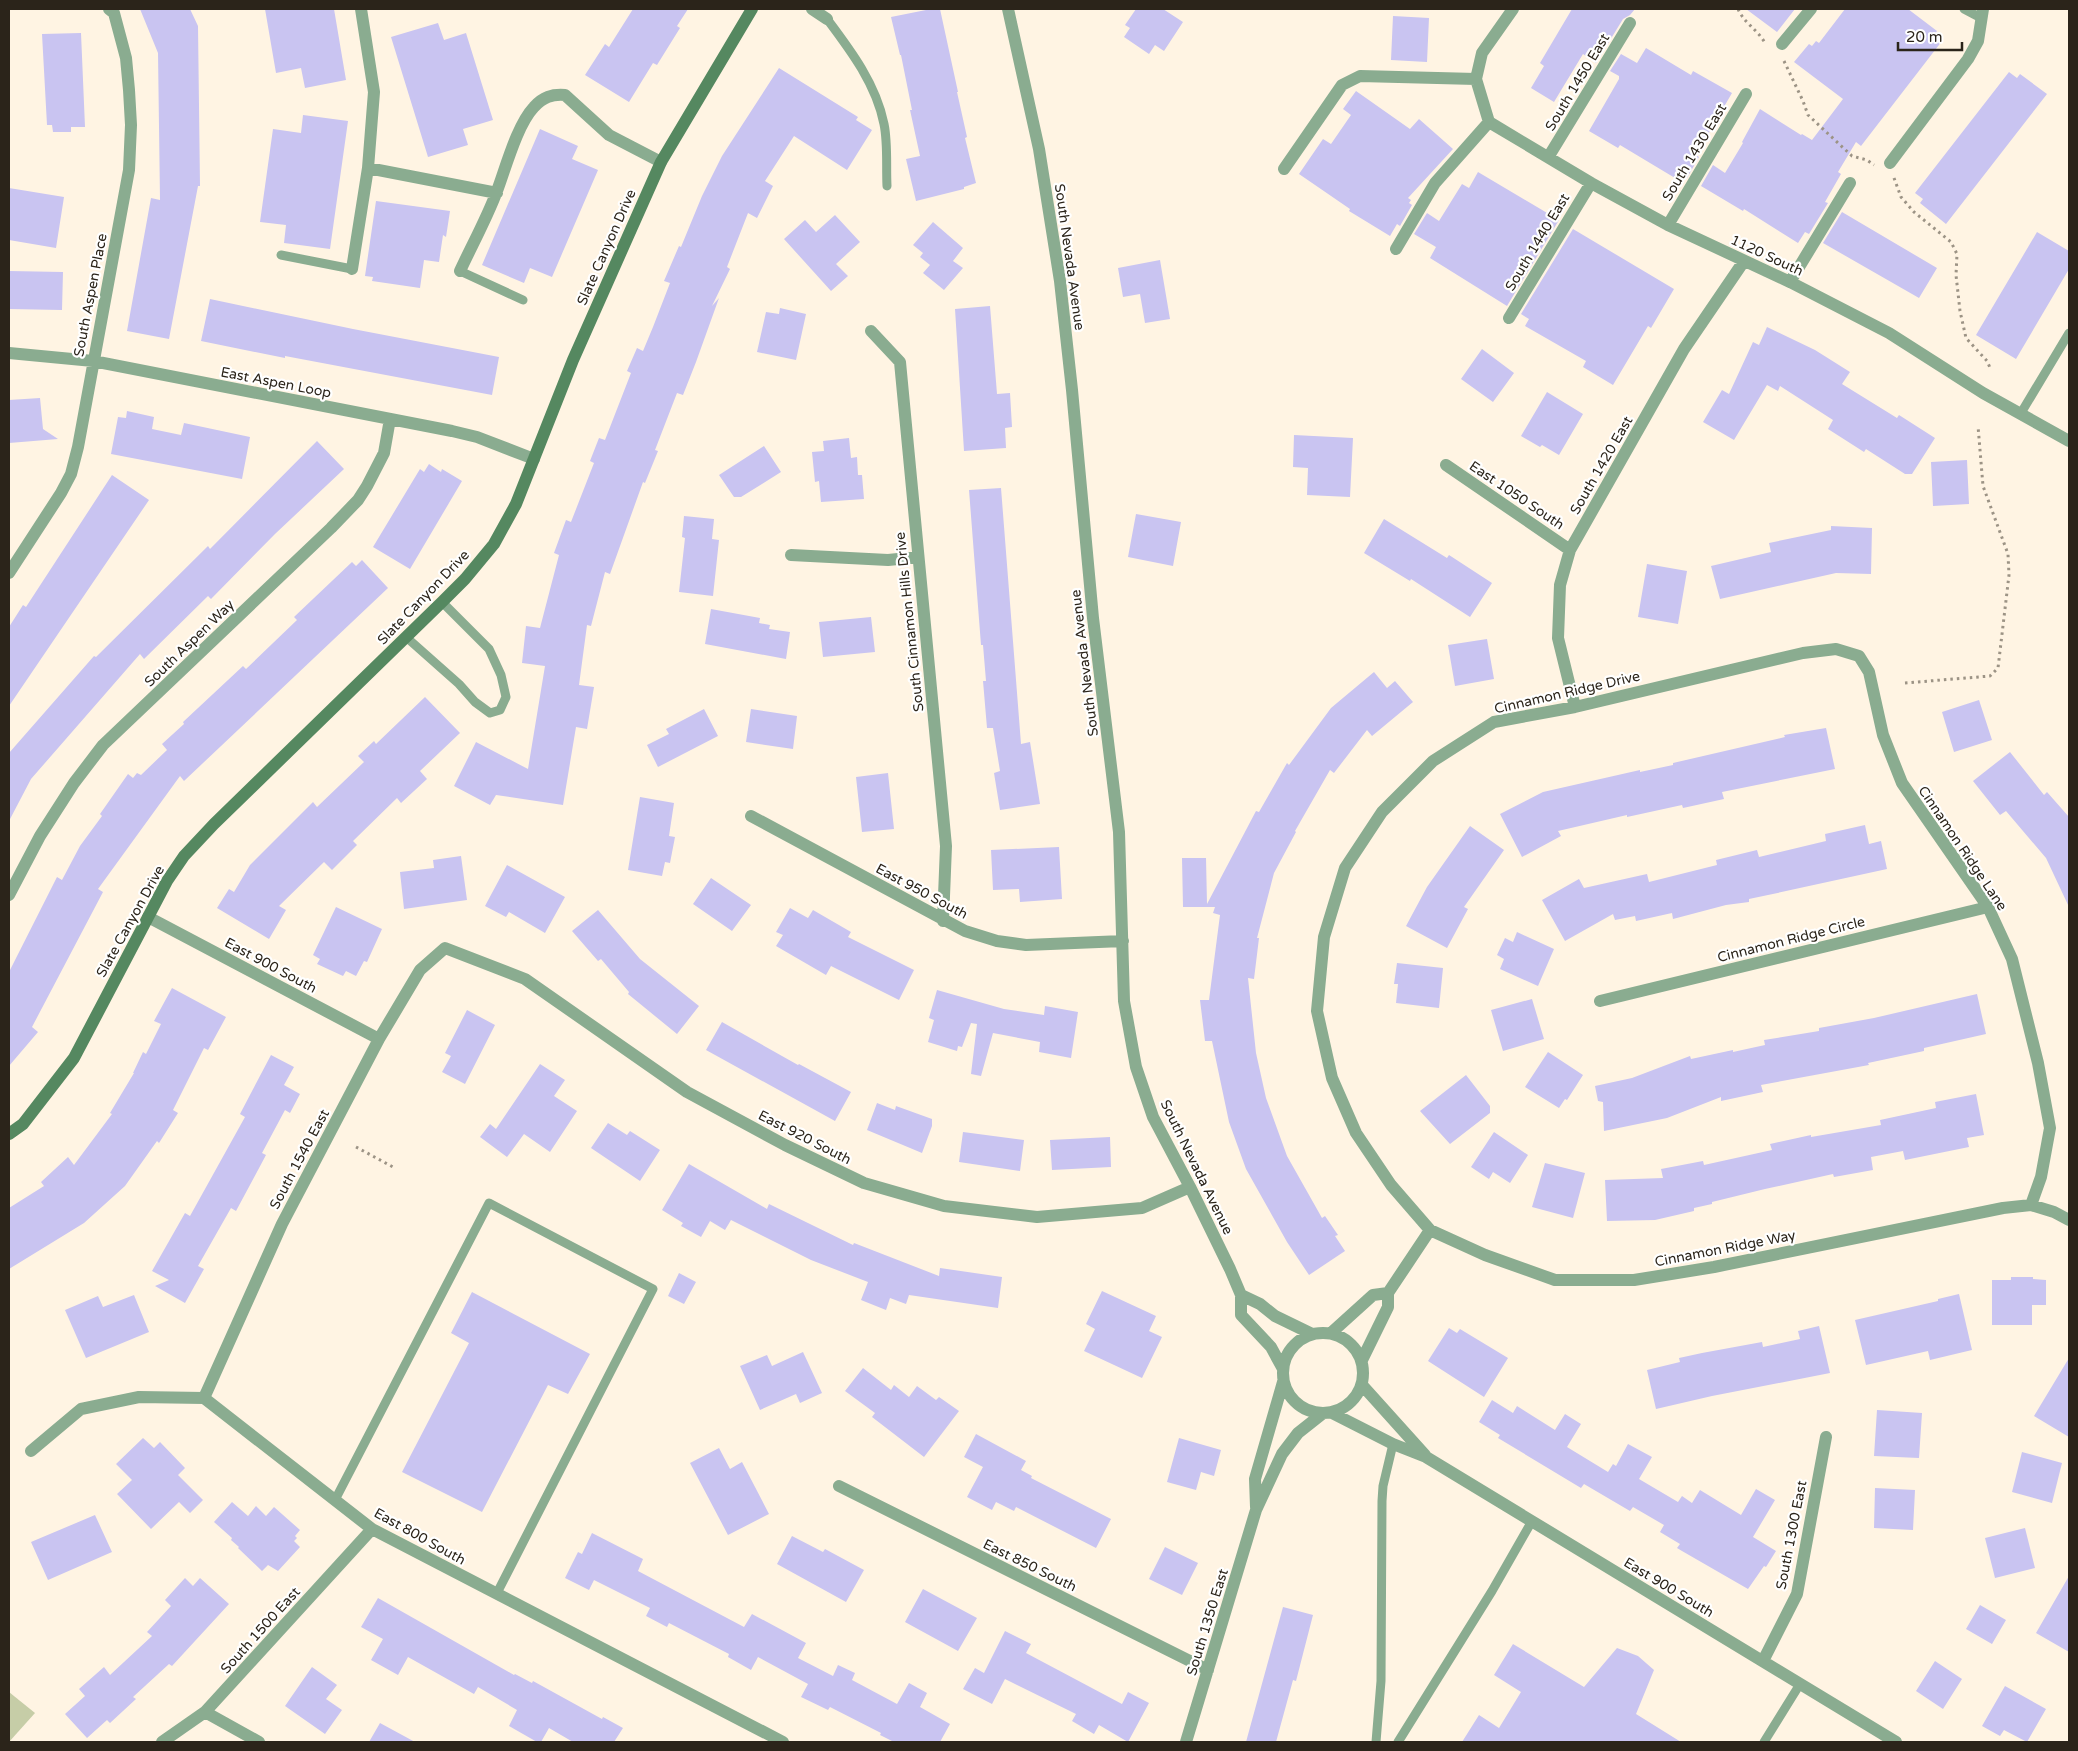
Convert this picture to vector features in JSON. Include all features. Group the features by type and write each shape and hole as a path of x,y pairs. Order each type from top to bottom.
{"street":[{"name":"South Aspen Place","path":"9,572 61,494 71,474 78,447 129,170 131,125 126,58 114,14 109,9"},
{"path":"352,269 368,168 374,92 361,9"},
{"name":"Slate Canyon Drive","path":"9,1134 23,1124 74,1058 166,881 184,856 214,824 465,579 494,544 516,504 573,360 661,162 752,9"},
{"path":"812,9 827,19"},
{"name":"South Nevada Avenue","path":"1008,9 1039,149 1060,281 1093,618 1120,832 1124,1001 1136,1067 1153,1117 1190,1187 1240,1295 1241,1315 1271,1347 1283,1375"},
{"path":"1396,249 1435,183 1489,122 1476,79 1482,52 1513,9"},
{"path":"1782,44 1810,9"},
{"path":"1886,168 1968,59 1978,40 1982,13"},
{"name":"South 1450 East","path":"1549,156 1630,23"},
{"path":"1284,169 1342,85 1360,76 1476,79"},
{"name":"South 1430 East","path":"1668,225 1746,94"},
{"path":"460,271 497,193 512,149 530,111 546,96 565,95 609,135 661,162"},
{"name":"1120 South","path":"1489,122 1549,156 1591,183 1668,225 1790,282 1889,333 1983,393 2022,413 2069,441"},
{"path":"368,168 497,193"},
{"name":"South 1440 East","path":"1509,318 1591,183"},
{"path":"1790,282 1850,184"},
{"name":"South 1420 East","path":"1576,707 1558,638 1560,585 1570,550 1684,349 1744,261"},
{"name":"South Cinnamon Hills Drive","path":"871,331 900,362 946,846 943,921"},
{"name":"East Aspen Loop","path":"9,353 93,361 390,419 477,437 534,458"},
{"name":"South Aspen Way","path":"9,895 40,836 74,783 103,745 358,500 384,453 390,419"},
{"name":"East 1050 South","path":"1446,465 1570,550"},
{"path":"791,555 888,560 918,557"},
{"name":"Cinnamon Ridge Drive","path":"1430,1230 1390,1185 1356,1134 1332,1078 1317,1011 1324,937 1345,868 1382,812 1433,761 1494,722 1576,707 1803,652 1836,649 1859,656"},
{"name":"Cinnamon Ridge Lane","path":"1859,656 1869,672 1883,735 1902,783 1988,907 2012,959 2038,1063 2050,1128 2041,1177 2031,1205"},
{"name":"East 950 South","path":"751,816 943,921 981,936 1026,945 1123,941"},
{"name":"Cinnamon Ridge Circle","path":"1600,1001 1988,907"},
{"name":"East 900 South","path":"148,917 380,1039"},
{"name":"South 1540 East","path":"204,1398 282,1224 380,1039 420,970 445,948"},
{"name":"East 920 South","path":"445,948 526,979 687,1092 785,1145 864,1183 944,1206 1037,1217 1142,1208 1190,1187"},
{"path":"2031,1205 2054,1212 2069,1220"},
{"name":"Cinnamon Ridge Way","path":"1430,1230 1485,1255 1555,1280 1634,1280 1714,1267 2003,1208 2031,1205"},
{"path":"1362,1360 1381,1325 1388,1307 1388,1293 1430,1230"},
{"path":"1331,1333 1373,1295 1388,1293"},
{"path":"1240,1295 1260,1304 1275,1316 1312,1334"},
{"path":"1331,1333 1350,1342 1357,1350 1362,1360 1364,1372 1362,1385 1358,1395 1351,1403 1327,1413 1309,1411 1297,1404 1288,1394 1283,1375 1285,1357 1301,1338 1312,1334 1331,1333"},
{"name":"South 1350 East","path":"1256,1510 1255,1479 1283,1375"},
{"name":"East 900 South","path":"1362,1385 1426,1457"},
{"path":"31,1451 81,1409 139,1397 204,1398"},
{"name":"East 800 South","path":"204,1398 372,1529 783,1742"},
{"name":"East 900 South","path":"1327,1413 1393,1444 1426,1457 1896,1742"},
{"name":"South 1350 East","path":"1186,1742 1256,1510 1282,1454 1298,1433 1327,1413"},
{"name":"South 1300 East","path":"1762,1662 1796,1594 1826,1438"},
{"name":"East 850 South","path":"839,1486 1208,1670"},
{"name":"South 1500 East","path":"162,1742 204,1712 372,1529"},
{"path":"204,1712 259,1742"}],"lane":[{"path":"1964,9 1982,13"},
{"path":"827,19 858,62 878,102 884,126 887,186"},
{"path":"281,255 352,269"},
{"path":"460,271 523,300"},
{"path":"2022,413 2069,333"},
{"path":"406,637 459,684 475,702 490,713 500,710 506,697 501,675 489,649 442,602"},
{"path":"335,1500 489,1203 653,1289 496,1593"},
{"path":"1376,1742 1381,1681 1382,1501 1383,1486 1393,1444"},
{"path":"1398,1742 1492,1591 1532,1521"},
{"path":"1764,1742 1800,1684"}],"path":[{"path":"1738,9 1745,21 1760,34 1767,47"},
{"path":"1779,57 1785,62 1808,115 1852,156 1886,168 1894,177 1901,197 1914,212 1950,242 1957,254 1956,275 1966,338 1987,361 1991,370"},
{"path":"1905,683 1990,676 1998,668 2009,574 2008,554 1983,486 1978,426"},
{"path":"356,1147 393,1167"}],"green space":[{"path":"9,1692 35,1713 9,1742"}],"building":[{"path":"140,9 190,9 198,26 200,186 198,186 169,339 127,331 151,198 160,200 158,53"},
{"path":"265,9 334,9 346,80 305,88 301,68 276,73"},
{"path":"633,9 688,9 677,26 680,28 657,65 653,63 629,102 585,75 605,44 609,47"},
{"path":"940,9 967,137 965,138 976,183 964,187 964,189 916,201 906,159 920,156 901,55 891,17"},
{"path":"1136,9 1163,9 1183,22 1164,51 1155,45 1149,54 1124,37 1130,28 1125,25"},
{"path":"1572,9 1635,9 1623,19 1596,63 1583,54 1554,102 1531,88 1544,66 1540,63"},
{"path":"1746,9 1795,9 1777,32"},
{"path":"1845,9 1908,9 1937,31 1934,35 1942,41 1861,146 1856,142 1838,172 1841,174 1825,202 1828,203 1809,234 1805,232 1798,243 1744,209 1743,211 1701,186 1713,165 1725,173 1760,109 1812,140 1843,99 1794,62 1809,44 1812,46 1816,41 1819,43"},
{"path":"1393,16 1429,18 1427,62 1391,60"},
{"path":"438,23 444,40 466,33 493,120 463,129 468,145 428,157 391,37"},
{"path":"81,33 85,127 71,127 71,132 53,132 52,125 47,125 42,34"},
{"path":"1646,48 1691,75 1693,71 1732,93 1696,155 1699,157 1687,178 1683,176 1680,181 1620,145 1618,148 1589,131 1619,79 1619,76 1610,71 1621,54 1637,63"},
{"path":"779,68 858,117 856,120 872,130 847,170 794,136 765,181 773,186 757,218 748,213 727,267 730,269 712,306 719,298 696,362 683,395 677,393 655,450 658,451 645,483 643,482 610,574 605,572 591,626 587,625 579,685 594,687 587,729 576,727 563,805 496,795 490,805 454,786 476,742 528,769 545,666 522,663 526,626 540,628 559,555 554,553 566,520 571,522 594,463 590,461 599,438 605,440 631,373 627,371 637,348 643,351 653,327 670,283 664,281 679,246 681,247 702,196 722,156"},
{"path":"2009,72 2017,78 2020,74 2047,94 1946,224 1920,203 1923,199 1915,193"},
{"path":"1356,91 1410,129 1419,119 1453,149 1408,198 1411,200 1409,203 1412,205 1400,226 1397,224 1390,236 1349,211 1350,209 1299,174 1323,139 1331,144 1351,115 1343,109"},
{"path":"303,115 348,121 330,249 284,243 286,225 260,222 273,129 301,133"},
{"path":"540,129 578,146 572,159 598,170 552,277 530,268 524,283 482,265"},
{"path":"1478,172 1559,220 1507,306 1430,258 1436,247 1414,234 1427,213 1439,221 1462,184 1469,188"},
{"path":"9,188 64,197 56,248 9,240"},
{"path":"376,201 450,211 446,237 443,235 439,262 424,260 420,288 372,281 373,277 365,276"},
{"path":"1842,212 1937,268 1919,298 1823,243"},
{"path":"835,215 860,242 836,264 848,276 831,291 784,239 805,220 816,232"},
{"path":"933,222 963,248 953,261 963,268 944,290 923,273 930,265 920,257 923,253 913,245"},
{"path":"1573,229 1674,289 1651,328 1648,326 1613,385 1583,367 1586,361 1525,326 1529,319 1521,314"},
{"path":"2037,232 2069,251 2069,269 2016,359 1976,335"},
{"path":"1160,260 1170,319 1145,323 1140,294 1123,297 1118,268"},
{"path":"9,271 63,272 62,310 9,309"},
{"path":"210,299 499,357 492,395 201,341"},
{"path":"990,306 997,394 1010,393 1012,427 1005,428 1006,448 964,451 955,309"},
{"path":"780,308 806,314 796,360 757,352 766,312 779,314"},
{"path":"1767,327 1815,350 1850,372 1842,384 1897,418 1899,415 1935,438 1912,474 1905,474 1866,449 1864,452 1828,429 1833,420 1780,386 1778,391 1767,385 1734,440 1703,422 1722,390 1729,394 1753,342 1759,345"},
{"path":"1482,349 1514,373 1493,402 1461,379"},
{"path":"1547,392 1583,414 1559,455 1521,436"},
{"path":"40,398 43,429 58,439 9,443 9,400"},
{"path":"127,411 154,417 152,429 181,435 184,423 250,437 242,479 111,454 118,417 126,418"},
{"path":"1294,435 1353,438 1350,497 1307,495 1308,468 1293,467"},
{"path":"849,438 851,458 857,457 858,475 862,475 864,499 821,502 819,481 815,482 812,452 824,451 823,441"},
{"path":"317,441 344,469 275,534 211,599 208,596 144,659 140,654 31,779 9,821 9,753 94,656 96,657 208,546 210,549"},
{"path":"764,446 781,472 741,497 734,497 719,475"},
{"path":"1967,460 1969,504 1933,506 1931,462"},
{"path":"429,464 441,472 442,469 462,481 410,569 373,547 420,469 424,472"},
{"path":"112,475 149,500 9,706 9,627 23,605 26,607"},
{"path":"1001,488 1021,744 1030,742 1040,804 1000,810 994,773 1000,771 993,728 987,728 983,681 986,681 983,645 981,645 969,490"},
{"path":"1136,514 1181,522 1173,566 1128,557"},
{"path":"684,516 714,519 712,539 719,540 713,596 679,592 685,538 682,537"},
{"path":"1384,519 1447,558 1449,555 1492,583 1470,617 1411,579 1410,581 1364,553"},
{"path":"1831,526 1872,528 1871,574 1836,573 1720,599 1711,566 1771,552 1769,543 1831,530"},
{"path":"362,560 388,588 184,781 180,776 98,889 103,892 32,1027 38,1032 9,1066 9,972 57,877 62,880 80,846 102,816 100,814 128,774 133,778 137,773 141,775 167,750 162,744 184,724 183,722 243,666 246,669 297,620 294,617 352,562 356,566"},
{"path":"1647,564 1687,571 1678,624 1638,617"},
{"path":"711,609 760,618 759,623 770,625 769,629 790,632 786,659 705,644"},
{"path":"871,617 875,652 823,657 819,622"},
{"path":"1487,639 1494,679 1455,686 1448,645"},
{"path":"1374,672 1387,688 1395,681 1413,702 1372,736 1367,730 1334,773 1330,770 1295,831 1274,873 1257,938 1259,938 1254,979 1248,978 1256,1053 1266,1098 1287,1156 1322,1218 1325,1216 1338,1235 1335,1236 1345,1251 1309,1275 1287,1242 1246,1169 1229,1122 1212,1041 1205,1041 1200,1000 1209,1000 1220,915 1213,913 1215,907 1183,907 1182,858 1206,858 1207,904 1256,811 1259,812 1287,763 1289,765 1331,708"},
{"path":"425,697 460,733 420,771 427,779 401,803 397,798 353,841 357,845 332,870 324,862 279,906 286,910 269,939 217,908 229,889 234,892 250,865 313,802 317,807 364,762 358,756 374,741 376,744"},
{"path":"1979,700 1992,740 1954,752 1942,712"},
{"path":"704,709 718,736 658,767 647,745 669,734 666,729"},
{"path":"751,709 797,716 793,749 746,742"},
{"path":"1826,728 1835,769 1722,792 1724,799 1683,808 1682,805 1627,817 1627,815 1558,831 1561,836 1522,857 1500,814 1543,792 1640,770 1640,772 1673,765 1673,763 1785,737 1784,735"},
{"path":"2010,752 2044,795 2047,792 2069,817 2069,907 2046,858 2006,811 2000,815 1973,781"},
{"path":"888,773 894,829 862,832 856,777"},
{"path":"640,797 674,803 669,836 675,837 670,863 665,862 662,876 628,870"},
{"path":"1865,825 1869,844 1881,841 1887,869 1749,899 1749,902 1726,905 1673,919 1672,913 1636,921 1635,916 1615,920 1613,914 1565,941 1542,900 1579,879 1584,888 1647,874 1649,882 1717,865 1716,860 1757,850 1759,857 1826,841 1825,834"},
{"path":"1470,826 1504,850 1464,907 1468,909 1447,948 1406,926 1427,887"},
{"path":"1059,847 1062,899 1020,902 1019,889 993,890 991,850"},
{"path":"461,856 467,900 404,909 400,872 434,868 433,860"},
{"path":"507,865 565,897 545,933 509,912 506,917 485,906"},
{"path":"711,878 751,905 732,931 693,904"},
{"path":"336,907 382,929 367,962 364,961 356,976 346,971 343,976 317,964 320,959 313,955"},
{"path":"790,908 808,918 813,910 851,932 848,937 914,970 899,1000 831,966 826,975 776,946 783,935 776,932"},
{"path":"598,910 640,959 699,1006 677,1034 628,994 629,992 601,959 598,961 572,931"},
{"path":"1517,932 1554,949 1538,986 1500,969 1504,959 1497,955 1505,938 1513,942"},
{"path":"1397,963 1443,968 1439,1008 1396,1003 1398,984 1394,984"},
{"path":"172,988 226,1017 208,1050 204,1048 173,1110 178,1113 159,1143 157,1141 125,1186 84,1223 9,1269 9,1208 44,1186 41,1182 68,1157 74,1165 112,1114 110,1113 134,1073 143,1052 146,1054 161,1024 154,1021"},
{"path":"937,990 1004,1009 1044,1015 1045,1006 1078,1012 1071,1058 1039,1052 1040,1042 993,1033 981,1076 971,1074 977,1024 971,1023 962,1047 958,1046 957,1051 928,1042 934,1020 929,1018"},
{"path":"1977,994 1986,1034 1924,1048 1924,1051 1868,1063 1869,1065 1761,1085 1763,1092 1721,1101 1721,1097 1667,1118 1604,1131 1603,1102 1598,1101 1595,1086 1632,1078 1690,1056 1691,1059 1733,1050 1733,1052 1765,1045 1764,1040 1819,1031 1819,1028 1874,1018"},
{"path":"1532,999 1544,1039 1503,1051 1491,1010"},
{"path":"467,1010 495,1025 465,1084 442,1072 451,1056 445,1053"},
{"path":"722,1022 798,1065 851,1092 835,1121 706,1050"},
{"path":"1548,1052 1583,1075 1567,1100 1565,1099 1559,1108 1525,1087"},
{"path":"271,1055 294,1067 284,1085 300,1094 290,1113 285,1110 262,1153 266,1155 236,1211 231,1208 198,1266 204,1269 185,1303 155,1286 169,1280 152,1271 185,1213 190,1216 245,1117 240,1114"},
{"path":"540,1064 565,1080 554,1096 577,1111 550,1152 524,1134 507,1157 480,1137 490,1124 496,1129"},
{"path":"1466,1075 1490,1106 1490,1113 1450,1144 1420,1111"},
{"path":"1976,1094 1984,1135 1967,1138 1969,1147 1905,1160 1903,1151 1871,1157 1873,1170 1834,1177 1833,1174 1765,1189 1712,1202 1712,1204 1694,1208 1694,1211 1655,1220 1607,1221 1605,1180 1663,1178 1661,1169 1703,1161 1704,1165 1772,1150 1770,1144 1811,1135 1811,1137 1881,1125 1880,1120 1936,1108 1935,1102"},
{"path":"877,1103 895,1110 896,1106 932,1119 932,1126 922,1153 867,1130"},
{"path":"608,1123 627,1135 630,1131 660,1150 640,1181 591,1148"},
{"path":"963,1132 1024,1140 1020,1171 959,1162"},
{"path":"1494,1132 1528,1155 1510,1183 1493,1172 1489,1179 1471,1167"},
{"path":"1110,1137 1111,1167 1052,1170 1050,1140"},
{"path":"1545,1163 1585,1173 1573,1218 1532,1207"},
{"path":"689,1164 767,1209 769,1204 853,1245 854,1243 939,1276 940,1268 1002,1277 998,1308 909,1295 906,1304 890,1298 886,1310 861,1300 868,1282 811,1260 731,1220 725,1230 710,1221 701,1237 681,1226 683,1223 662,1210"},
{"path":"679,1273 696,1282 684,1304 668,1296"},
{"path":"2011,1277 2033,1277 2033,1279 2046,1280 2046,1305 2032,1305 2032,1325 1992,1325 1992,1280 2011,1280"},
{"path":"1102,1291 1156,1316 1149,1331 1162,1337 1142,1378 1084,1351 1095,1329 1086,1324"},
{"path":"472,1292 590,1354 568,1394 548,1385 482,1512 402,1472 469,1343 451,1333"},
{"path":"1959,1294 1972,1350 1930,1360 1928,1351 1866,1365 1855,1320 1938,1301 1938,1299"},
{"path":"134,1295 149,1332 86,1358 65,1310 98,1296 103,1307"},
{"path":"1819,1326 1830,1373 1656,1409 1647,1370 1680,1362 1679,1358 1702,1353 1762,1342 1763,1347 1800,1339 1798,1331"},
{"path":"1449,1328 1457,1333 1460,1329 1508,1358 1484,1397 1428,1361"},
{"path":"803,1352 822,1393 800,1403 796,1394 760,1410 740,1366 767,1355 772,1366"},
{"path":"2069,1358 2069,1437 2034,1416"},
{"path":"863,1368 891,1390 894,1385 909,1397 917,1386 936,1400 939,1397 959,1411 924,1457 872,1417 875,1413 845,1391"},
{"path":"1492,1400 1513,1413 1517,1406 1555,1430 1565,1414 1581,1424 1567,1447 1608,1472 1613,1464 1616,1466 1628,1444 1652,1457 1639,1479 1678,1502 1682,1496 1692,1503 1700,1490 1741,1515 1756,1489 1775,1500 1753,1537 1776,1551 1748,1589 1677,1548 1680,1544 1660,1532 1664,1525 1633,1507 1630,1511 1584,1484 1581,1488 1498,1438 1500,1435 1479,1422"},
{"path":"1877,1410 1922,1413 1919,1458 1874,1456"},
{"path":"976,1434 1026,1461 1021,1470 1032,1476 1031,1478 1111,1519 1096,1548 1016,1507 1014,1511 996,1502 992,1510 967,1497 983,1467 964,1457"},
{"path":"143,1438 154,1448 160,1442 185,1468 178,1475 203,1500 190,1513 179,1502 151,1529 117,1494 132,1480 116,1464"},
{"path":"1179,1438 1221,1450 1214,1476 1201,1472 1196,1490 1167,1482"},
{"path":"719,1448 730,1469 742,1462 769,1514 728,1535 690,1463"},
{"path":"2022,1452 2062,1463 2052,1503 2012,1492"},
{"path":"1875,1488 1915,1490 1913,1530 1874,1528"},
{"path":"232,1502 248,1516 256,1506 266,1516 274,1507 300,1530 295,1536 297,1538 294,1541 300,1547 278,1571 268,1565 262,1571 238,1548 231,1540 232,1538 214,1522"},
{"path":"95,1515 112,1552 48,1580 31,1542"},
{"path":"2025,1528 2035,1568 1995,1578 1985,1538"},
{"path":"592,1533 643,1559 638,1571 744,1627 752,1614 806,1643 798,1658 833,1676 838,1665 855,1673 852,1680 897,1704 909,1683 927,1693 920,1707 950,1724 940,1742 894,1742 880,1735 881,1733 830,1707 828,1710 801,1697 808,1684 758,1657 751,1670 728,1657 729,1654 669,1623 667,1627 646,1616 650,1608 594,1580 589,1590 565,1578 578,1552 582,1554"},
{"path":"792,1536 823,1552 825,1549 864,1570 846,1602 777,1564"},
{"path":"1165,1547 1198,1563 1182,1595 1149,1579"},
{"path":"2069,1576 2069,1652 2036,1633"},
{"path":"185,1578 193,1586 200,1578 229,1604 172,1666 169,1664 133,1697 136,1699 110,1723 107,1720 87,1738 65,1714 85,1696 79,1689 104,1667 110,1675 152,1636 147,1632 171,1606 165,1600"},
{"path":"923,1589 977,1618 958,1651 905,1622"},
{"path":"378,1598 514,1675 532,1683 533,1681 602,1719 603,1717 623,1728 614,1742 573,1742 549,1728 541,1742 537,1742 509,1726 517,1710 478,1687 474,1694 408,1657 398,1675 371,1660 383,1639 361,1627"},
{"path":"1980,1605 2006,1620 1992,1644 1966,1629"},
{"path":"1283,1607 1313,1615 1296,1681 1293,1680 1276,1742 1246,1742"},
{"path":"1005,1631 1031,1644 1026,1653 1122,1704 1128,1692 1149,1703 1128,1742 1099,1725 1094,1734 1072,1721 1076,1714 1005,1679 992,1704 963,1689 975,1668 984,1673"},
{"path":"1513,1644 1584,1687 1617,1648 1638,1656 1654,1670 1636,1714 1681,1742 1462,1742 1479,1715 1499,1728 1521,1692 1494,1675"},
{"path":"1935,1661 1962,1679 1943,1709 1916,1691"},
{"path":"312,1667 337,1685 326,1699 342,1710 325,1734 285,1706"},
{"path":"2005,1686 2046,1709 2027,1742 2004,1730 2000,1736 1982,1726"},
{"path":"380,1723 415,1742 369,1742"}]}
